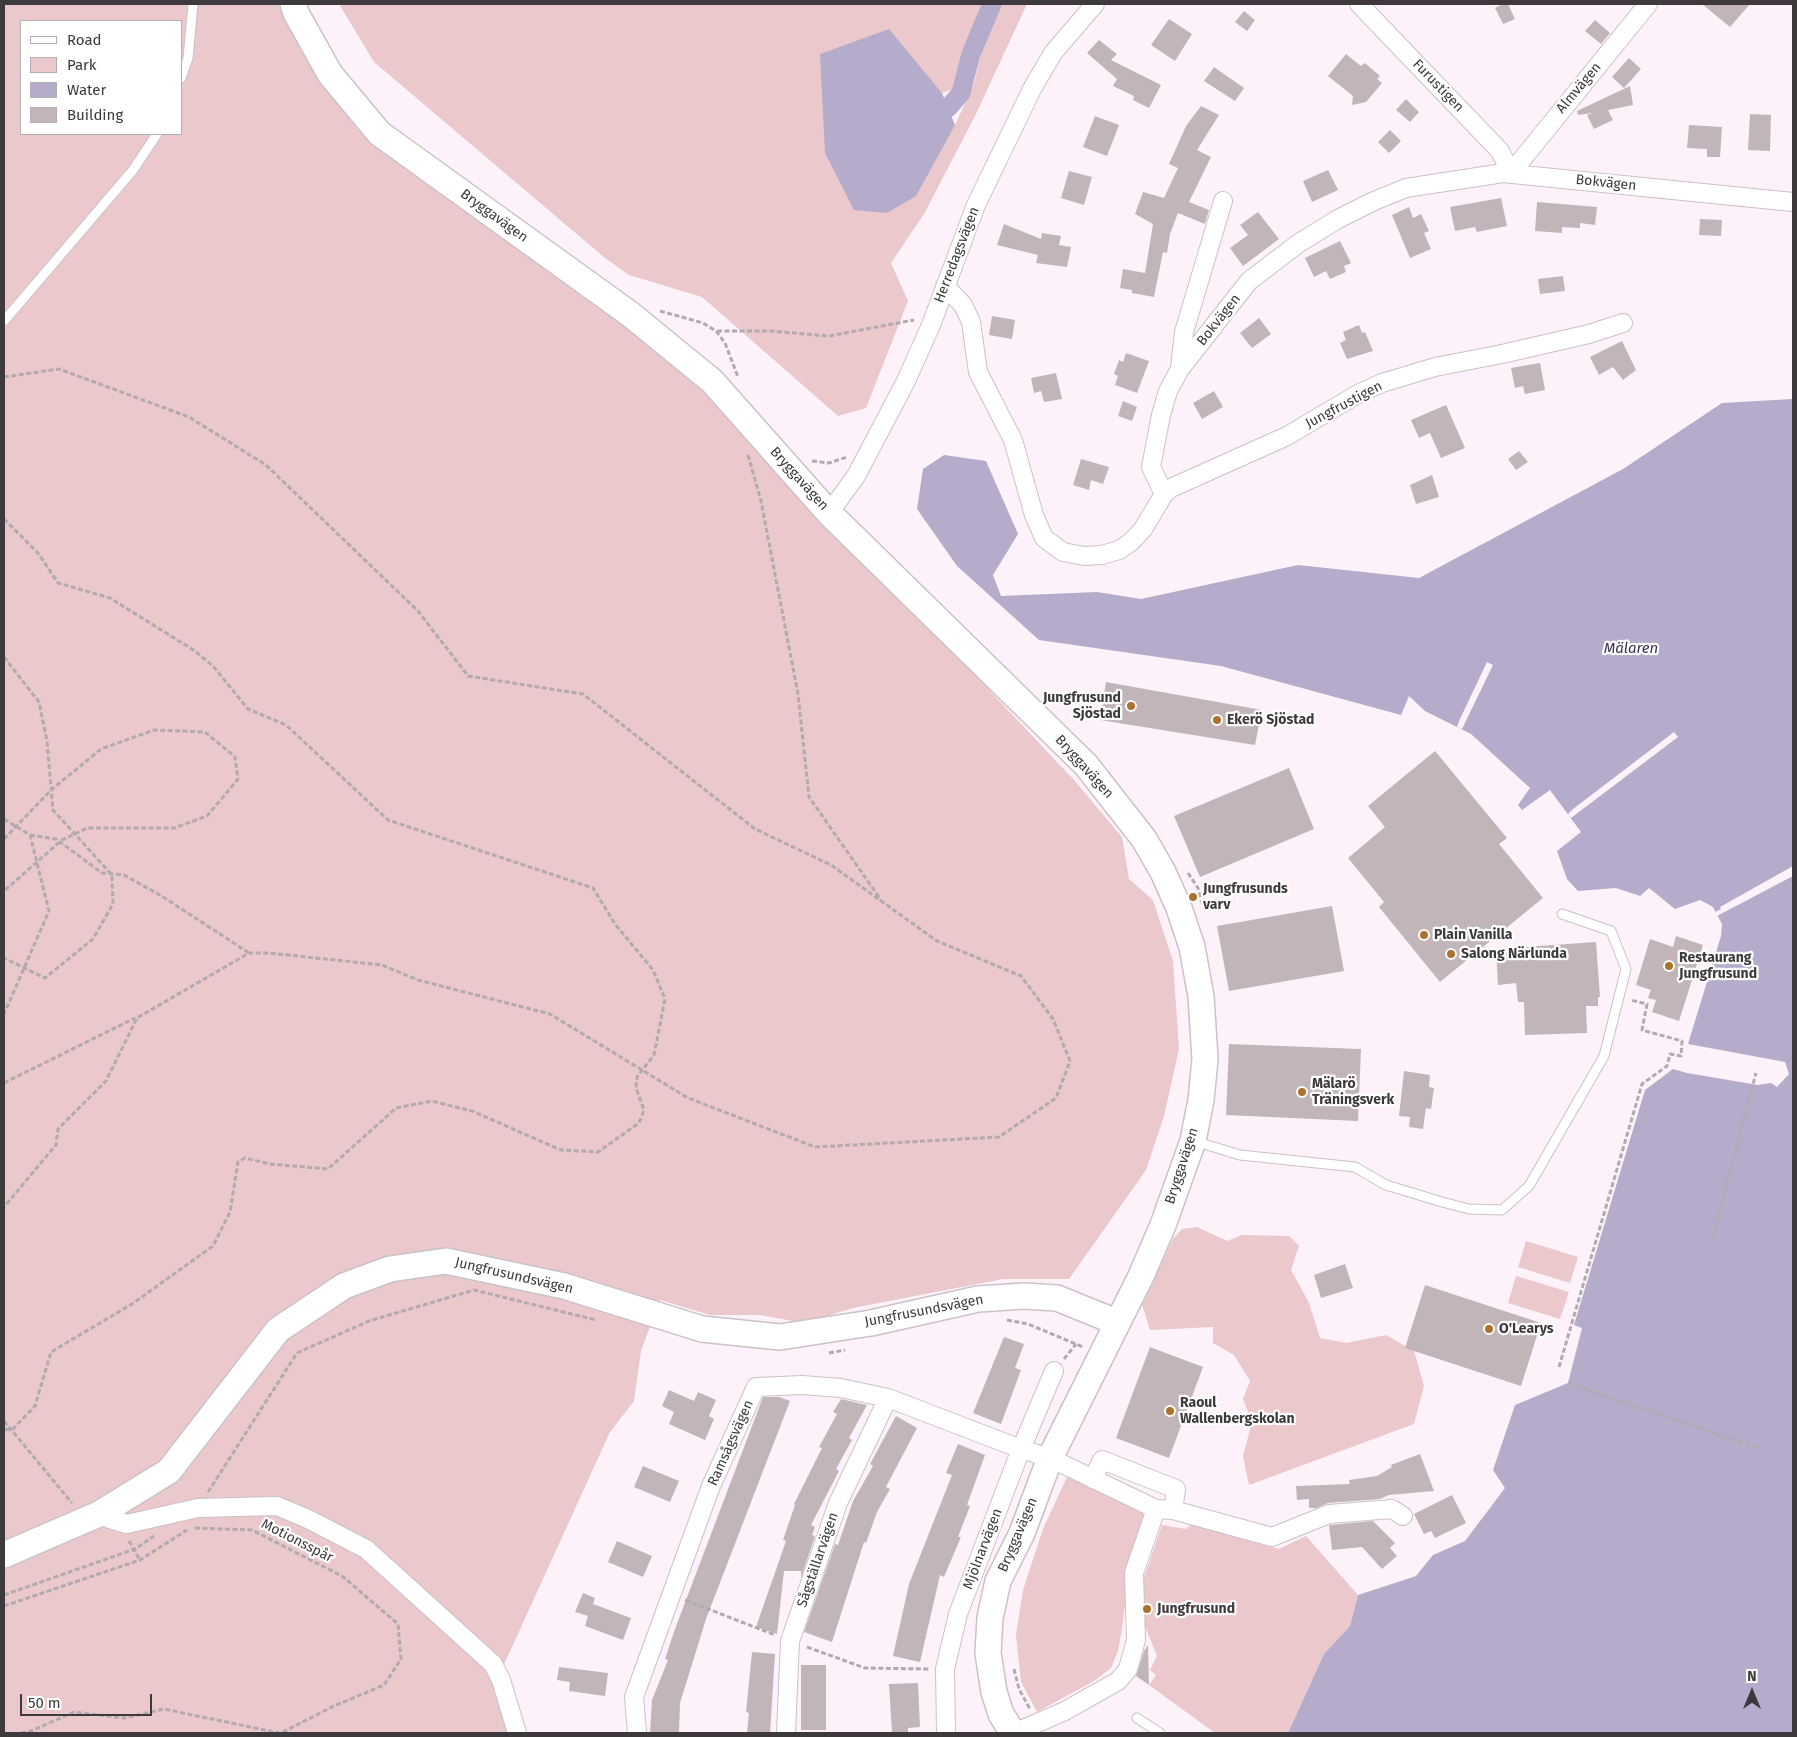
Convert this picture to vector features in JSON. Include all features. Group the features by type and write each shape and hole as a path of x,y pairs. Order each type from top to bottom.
{"main road":[{"name":"Bryggavägen","path":"293,4 296,14 330,74 379,133 630,314 712,381 829,513 1086,765 1144,839 1158,863 1179,908 1192,946 1201,996 1205,1059 1201,1100 1193,1141 1163,1225 1141,1276 1116,1322 1050,1458 1022,1533 998,1581 990,1618 988,1653 994,1692 1001,1714 1014,1733"},
{"name":"Jungfrusundsvägen","path":"4,1555 103,1512 169,1471 278,1330 344,1286 390,1269 446,1261 564,1286 702,1329 780,1338 871,1323 978,1299 1024,1296 1057,1298 1116,1322"}],"street":[{"name":"Herredagsvägen","path":"829,513 856,476 906,381 931,326 976,205 1032,89 1053,53 1095,4"},
{"name":"Furustigen","path":"1359,4 1500,151 1511,174"},
{"name":"Almvägen","path":"1511,174 1648,4"},
{"name":"Bokvägen","path":"1164,494 1151,466 1161,414 1168,391 1180,369 1250,281 1292,248 1338,219 1406,188 1478,175 1511,174 1793,202"},
{"path":"1180,369 1184,332 1223,201"},
{"path":"945,286 963,305 971,322 978,372 1013,440 1034,515 1044,538 1064,552 1084,556 1102,555 1119,550 1143,529 1164,494"},
{"name":"Jungfrustigen","path":"1164,494 1171,488 1287,436 1358,394 1398,378 1435,367 1476,360 1589,334 1623,323"},
{"name":"Mjölnarvägen","path":"946,1733 945,1669 958,1614 1021,1449 1054,1372"},
{"name":"Ramsågsvägen","path":"637,1733 634,1697 711,1486 756,1387 802,1384 841,1388 888,1398 1021,1449 1050,1458 1164,1510 1272,1537 1329,1514 1392,1509 1402,1516"},
{"name":"Sågställarvägen","path":"786,1733 790,1641 838,1503 888,1398"},
{"path":"1014,1733 1065,1711 1118,1680 1128,1669 1136,1640 1134,1573 1176,1489 1102,1460 1093,1479"},
{"path":"103,1512 110,1519 127,1524 198,1508 277,1506 308,1519 366,1549 492,1664 501,1680 517,1733"}],"lane":[{"path":"182,75 188,58 193,4"},
{"path":"4,321 133,170 156,135"},
{"path":"1193,1141 1240,1155 1355,1167 1386,1185 1442,1202 1469,1208 1502,1210 1529,1186 1604,1056 1626,969 1611,931 1562,914"},
{"path":"1137,1718 1160,1733"}],"path":[{"path":"716,331 770,331 830,336 914,320"},
{"path":"4,377 60,369 190,417 266,465 418,611 468,676 583,694 754,829 831,866 937,942 1021,976 1053,1019 1070,1061 1056,1098 999,1137 815,1147 688,1098 550,1014 418,980 382,966 269,953 249,953 137,1018 4,1083"},
{"path":"746,448 761,501 798,694 809,797 883,903"},
{"path":"4,519 38,553 58,583 110,598 195,651 213,666 248,709 286,725 388,820 593,888 615,924 653,970 665,999 654,1055 637,1077 636,1088 644,1110 639,1123 598,1152 561,1150 472,1111 432,1101 396,1108 328,1169 270,1164 245,1158 238,1162 230,1212 213,1246 132,1304 51,1352 35,1406 12,1430"},
{"path":"4,657 39,702 47,741 53,810 112,875 113,904 93,939 45,978 4,958"},
{"path":"4,839 51,790 101,749 154,730 205,732 235,757 238,779 207,816 174,828 87,828 60,842 4,891"},
{"path":"4,819 30,835 56,839 102,873 124,875 160,895 249,953"},
{"path":"4,1014 49,911 30,835"},
{"path":"1183,864 1198,888 1202,906"},
{"path":"1559,1367 1642,1084 1667,1066 1670,1054 1681,1056 1682,1041 1642,1030 1647,1004 1619,996"},
{"path":"4,1207 56,1145 58,1129 106,1081 137,1018"},
{"path":"1713,1236 1756,1073"},
{"path":"198,1508 297,1354 368,1321 474,1290 599,1321"},
{"path":"1004,1319 1028,1324 1076,1344"},
{"path":"827,1353 853,1349"},
{"path":"1568,1383 1760,1449"},
{"path":"4,1421 72,1503 103,1512"},
{"path":"4,1429 12,1430"},
{"name":"Motionsspår","path":"4,1606 140,1560 190,1528 252,1530 342,1576 398,1624 401,1659 384,1685 334,1706 280,1733 164,1709 124,1718 74,1712 31,1731 20,1733"},
{"path":"4,1595 135,1549 158,1534"},
{"path":"126,1536 140,1560"},
{"path":"1012,1660 1019,1689 1039,1722"}],"green space":[{"path":"4,4 279,4 300,49 356,128 621,320 702,386 1074,780 1122,837 1129,879 1153,900 1173,961 1179,1049 1164,1116 1146,1170 1069,1279 1003,1279 853,1308 804,1323 760,1315 710,1315 660,1300 641,1351 634,1401 610,1432 496,1682 513,1733 4,1733"},
{"path":"339,4 983,4 965,47 958,87 942,93 889,30 955,125 974,84 985,36 1000,4 1027,4 976,114 924,214 891,263 908,301 866,408 838,416 702,297 629,275 605,258 374,62"},
{"path":"1197,1227 1227,1241 1242,1235 1289,1236 1299,1246 1291,1270 1309,1303 1320,1338 1346,1343 1386,1335 1414,1351 1424,1386 1414,1424 1249,1485 1243,1456 1252,1422 1243,1399 1250,1381 1234,1355 1213,1343 1213,1327 1150,1330 1142,1304 1173,1239 1182,1229"},
{"path":"1526,1241 1578,1257 1570,1283 1518,1267"},
{"path":"1516,1276 1569,1292 1560,1319 1508,1303"},
{"path":"1067,1477 1148,1512 1147,1524 1131,1553 1122,1629 1118,1651 1111,1668 1094,1681 1037,1712 1021,1682 1016,1635 1023,1590 1043,1529"},
{"path":"1191,1524 1279,1549 1306,1536 1358,1595 1350,1626 1324,1654 1288,1733 1215,1733 1149,1685 1156,1675 1150,1670 1157,1656 1142,1619 1142,1583 1162,1525 1186,1529"}],"water":[{"path":"889,29 942,93 955,125 916,196 887,213 854,210 825,153 820,54"},
{"name":"Mälaren","path":"1793,399 1793,1733 1288,1733 1324,1654 1350,1626 1358,1595 1416,1576 1433,1555 1465,1541 1505,1488 1493,1470 1515,1405 1568,1383 1582,1328 1574,1325 1645,1090 1673,1069 1758,1085 1771,1083 1777,1087 1789,1074 1785,1062 1688,1044 1721,936 1722,924 1713,907 1700,900 1675,909 1649,888 1640,896 1616,888 1578,891 1567,879 1557,851 1581,832 1550,790 1522,810 1518,805 1530,788 1471,734 1425,711 1409,696 1401,715 1221,666 1039,640 957,566 917,509 923,469 944,455 986,461 1018,534 993,575 1001,596 1097,592 1141,599 1298,565 1419,578 1623,469 1722,403"}],"pier":[{"path":"1487,662 1493,665 1462,729 1457,727 1460,719"},
{"path":"1674,732 1678,737 1571,818 1568,814 1573,809"},
{"path":"1793,866 1793,876 1717,916 1715,912 1721,909 1720,907"}],"building":[{"path":"1508,4 1515,19 1503,24 1495,8"},
{"path":"1702,4 1750,4 1730,27"},
{"path":"1244,11 1255,20 1247,31 1235,22"},
{"path":"1169,19 1192,34 1175,61 1151,45"},
{"path":"1595,20 1610,33 1601,44 1585,31"},
{"path":"1099,40 1117,54 1111,60 1161,85 1149,108 1133,100 1134,96 1113,86 1117,79 1087,53"},
{"path":"1346,54 1361,66 1365,63 1380,76 1377,79 1382,83 1366,102 1352,105 1353,96 1328,76"},
{"path":"1629,58 1641,69 1624,88 1612,77"},
{"path":"1214,67 1244,88 1235,101 1204,81"},
{"path":"1630,86 1633,105 1608,110 1613,120 1594,129 1587,115 1593,113 1578,115 1577,111"},
{"path":"1406,99 1419,112 1410,122 1396,110"},
{"path":"1201,106 1219,115 1197,150 1211,157 1189,202 1209,210 1205,224 1178,213 1170,234 1167,253 1163,252 1154,297 1132,293 1132,290 1120,288 1123,269 1145,273 1153,224 1135,214 1143,192 1164,198 1178,168 1169,164 1186,126"},
{"path":"1750,114 1771,115 1770,151 1748,150"},
{"path":"1095,116 1119,125 1107,156 1083,147"},
{"path":"1689,125 1722,127 1720,157 1707,157 1707,149 1687,148"},
{"path":"1390,130 1401,141 1389,153 1378,142"},
{"path":"1328,170 1338,190 1312,202 1303,181"},
{"path":"1069,171 1092,177 1084,205 1061,198"},
{"path":"1501,198 1507,226 1477,232 1475,227 1455,231 1450,207"},
{"path":"1537,202 1597,207 1595,225 1580,223 1580,228 1562,227 1562,233 1535,231"},
{"path":"1409,207 1413,218 1421,214 1429,231 1424,233 1431,249 1410,258 1392,215"},
{"path":"1258,212 1279,239 1243,266 1230,248 1248,235 1240,225"},
{"path":"1700,219 1722,220 1721,236 1699,235"},
{"path":"1004,224 1041,239 1042,233 1061,236 1059,245 1071,247 1067,267 1036,263 1038,255 997,245"},
{"path":"1340,241 1351,263 1344,266 1346,272 1330,279 1326,271 1314,277 1305,258"},
{"path":"1563,276 1565,291 1540,294 1538,279"},
{"path":"992,316 1015,320 1012,339 989,335"},
{"path":"1259,318 1271,334 1252,348 1240,333"},
{"path":"1359,325 1362,333 1365,332 1373,351 1347,359 1340,343 1346,340 1343,332"},
{"path":"1622,341 1636,370 1623,380 1613,367 1599,375 1590,357"},
{"path":"1126,353 1149,361 1137,393 1115,385 1118,376 1114,374 1119,360 1123,362"},
{"path":"1540,363 1545,390 1525,394 1523,386 1515,388 1511,368"},
{"path":"1056,373 1062,399 1044,402 1041,391 1034,393 1031,378"},
{"path":"1214,391 1223,407 1202,419 1193,403"},
{"path":"1123,401 1137,407 1132,421 1118,416"},
{"path":"1446,405 1465,448 1441,458 1430,433 1419,438 1411,420"},
{"path":"1519,451 1528,462 1516,470 1508,459"},
{"path":"1081,459 1109,467 1103,484 1091,480 1089,490 1073,485"},
{"path":"1432,475 1439,497 1416,504 1410,485"},
{"path":"1106,682 1262,710 1255,745 1100,720"},
{"path":"1435,751 1507,838 1499,844 1543,898 1440,982 1379,907 1384,902 1348,858 1385,827 1368,806"},
{"path":"1289,768 1314,829 1200,877 1174,816"},
{"path":"1332,906 1344,971 1229,991 1217,926"},
{"name":"Restaurang Jungfrusund","path":"1676,936 1703,945 1679,1021 1652,1012 1656,1000 1648,998 1651,990 1636,985 1650,939 1673,947"},
{"path":"1596,942 1600,997 1598,997 1598,1006 1586,1006 1587,1033 1525,1035 1524,1002 1518,1002 1516,983 1498,985 1496,949"},
{"path":"1229,1044 1361,1049 1358,1121 1226,1115"},
{"path":"1404,1071 1430,1075 1429,1087 1434,1088 1431,1109 1426,1108 1423,1129 1409,1127 1410,1117 1399,1116"},
{"path":"1345,1264 1353,1288 1321,1298 1314,1275"},
{"path":"1425,1285 1541,1323 1521,1386 1405,1348"},
{"path":"1004,1337 1024,1344 1015,1368 1021,1370 1001,1424 973,1413"},
{"path":"1150,1347 1203,1367 1169,1458 1116,1438"},
{"path":"669,1390 694,1401 698,1392 716,1400 709,1416 714,1419 705,1440 669,1424 674,1412 662,1406"},
{"path":"763,1397 779,1397 790,1401 706,1619 680,1703 679,1733 650,1733 652,1700 668,1660 665,1659 675,1629"},
{"path":"841,1399 867,1405 849,1438 852,1440 836,1469 839,1471 811,1525 815,1527 812,1535 815,1536 801,1578 801,1571 784,1571 777,1634 756,1627 786,1541 783,1540 794,1504 822,1448 819,1447 837,1414 833,1412"},
{"path":"896,1416 917,1428 886,1487 890,1489 877,1512 866,1543 864,1542 832,1642 804,1632 835,1544 838,1545 853,1501 873,1466 870,1464"},
{"path":"958,1444 985,1455 967,1505 970,1506 958,1537 961,1537 944,1577 940,1575 920,1662 893,1656 909,1584 952,1475 946,1473"},
{"path":"1420,1454 1434,1491 1389,1495 1380,1499 1328,1503 1317,1508 1309,1508 1309,1499 1297,1500 1296,1486 1350,1484 1349,1480 1377,1476 1392,1467 1391,1465"},
{"path":"643,1466 679,1481 670,1502 634,1487"},
{"path":"1452,1495 1466,1523 1435,1538 1431,1531 1424,1534 1414,1514"},
{"path":"1373,1521 1395,1543 1390,1548 1397,1556 1382,1569 1362,1547 1332,1550 1329,1525"},
{"path":"617,1541 652,1556 643,1577 608,1562"},
{"path":"583,1593 595,1598 593,1604 631,1618 623,1640 585,1626 588,1616 575,1612"},
{"path":"1148,1645 1149,1685 1136,1676 1144,1651"},
{"path":"752,1652 775,1654 770,1733 747,1733 749,1713 746,1712"},
{"path":"801,1665 826,1665 826,1730 801,1730"},
{"path":"559,1667 608,1673 605,1696 569,1691 570,1682 557,1680"},
{"path":"918,1683 920,1727 908,1728 908,1733 892,1733 889,1684"}],"waterway":[{"path":"948,108 961,93 971,54 992,4"}],"place":[{"name":"Jungfrusund Sjöstad","path":"1131,706"},
{"name":"Ekerö Sjöstad","path":"1217,720"},
{"name":"Jungfrusunds varv","path":"1193,897"},
{"name":"Plain Vanilla","path":"1424,935"},
{"name":"Salong Närlunda","path":"1451,954"},
{"name":"Restaurang Jungfrusund","path":"1669,966"},
{"name":"Mälarö Träningsverk","path":"1302,1092"},
{"name":"O'Learys","path":"1489,1329"},
{"name":"Raoul Wallenbergskolan","path":"1170,1411"},
{"name":"Jungfrusund","path":"1147,1609"}]}
